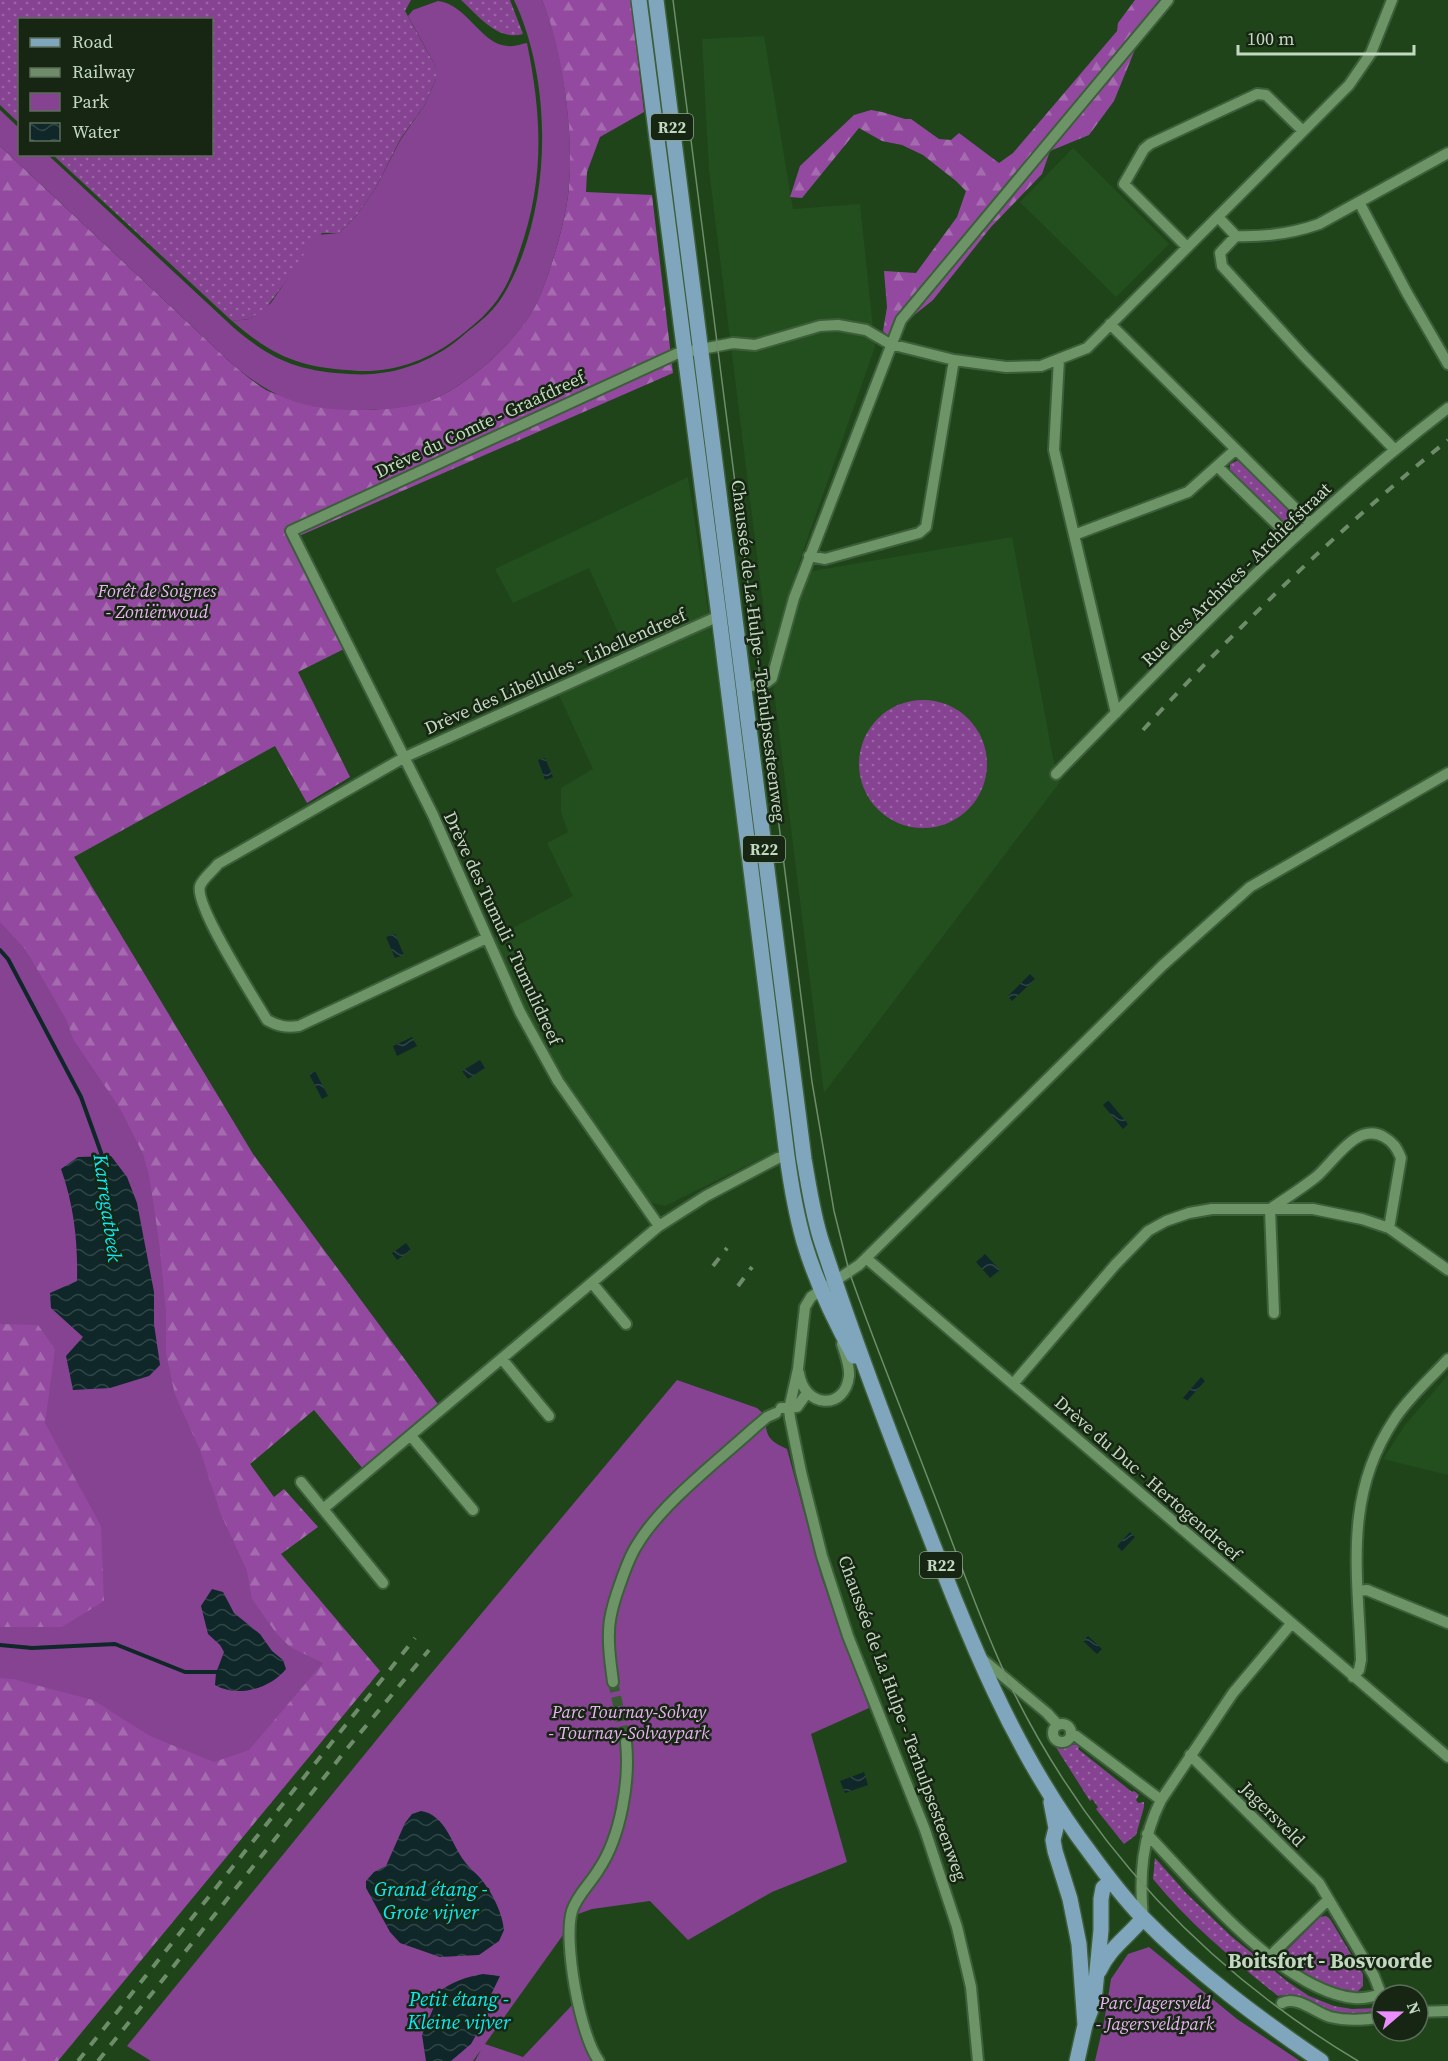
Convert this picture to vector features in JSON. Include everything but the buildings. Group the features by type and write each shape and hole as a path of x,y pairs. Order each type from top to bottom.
{"main road":[{"name":"R22","path":"639,0 685,352"},
{"name":"R22","path":"656,0 700,349"},
{"name":"Chaussée de La Hulpe - Terhulpsesteenweg","path":"700,349 804,1159 818,1229 876,1399"},
{"name":"Chaussée de La Hulpe - Terhulpsesteenweg","path":"685,352 787,1156 801,1231 834,1318 876,1399"},
{"name":"R22","path":"876,1399 976,1654 1009,1724 1081,1842 1143,1918 1212,1980 1264,2022 1322,2061"},
{"path":"1050,1794 1056,1828 1053,1840 1055,1851 1070,1899 1079,1944 1085,2025"},
{"path":"1077,2061 1085,2025 1094,2002 1103,1888 1111,1881"},
{"path":"1098,1973 1104,1959 1143,1918"}],"street":[{"path":"744,688 767,682 772,678 794,598 809,555 901,320 1168,0"},
{"name":"Drève du Comte - Graafdreef","path":"291,531 671,355 733,343 755,345 820,326 838,325 866,330 890,344 954,360 1006,367 1041,366 1087,348 1360,72 1371,53 1392,0"},
{"path":"1187,247 1124,183 1144,149 1150,144 1257,93 1266,95 1303,131"},
{"path":"1218,217 1236,236 1272,236 1301,230 1318,224 1448,153"},
{"path":"1359,202 1448,364"},
{"path":"1236,236 1220,253 1222,266 1303,355 1394,449"},
{"path":"1110,324 1309,522"},
{"path":"1059,359 1054,450 1116,713"},
{"path":"809,555 825,559 919,533 926,527 954,360"},
{"name":"Rue des Archives - Archiefstraat","path":"1056,774 1205,623 1309,522 1394,449 1448,408"},
{"path":"1074,535 1188,492 1236,450"},
{"path":"1218,466 1292,539"},
{"name":"Drève des Tumuli - Tumulidreef","path":"291,531 433,815 520,1012 558,1081 659,1226"},
{"name":"Drève des Libellules - Libellendreef","path":"487,938 300,1026 289,1028 278,1026 267,1020 206,913 200,896 200,886 218,864 405,757 719,616"},
{"path":"822,1288 856,1268 1162,965 1250,887 1448,772"},
{"path":"1270,1209 1317,1176 1348,1144 1362,1134 1377,1133 1391,1141 1401,1158 1389,1228"},
{"path":"323,1509 659,1226 706,1196 778,1158 787,1156"},
{"path":"1013,1384 1115,1264 1148,1231 1173,1218 1189,1213 1212,1209 1313,1209 1362,1219 1389,1228 1448,1270"},
{"path":"1270,1209 1274,1313"},
{"name":"Drève du Duc - Hertogendreef","path":"866,1258 1448,1757"},
{"path":"592,1283 626,1324"},
{"name":"Chaussée de La Hulpe - Terhulpsesteenweg","path":"822,1288 811,1296 805,1307 798,1369 782,1410 801,1472 822,1556 848,1636 925,1830 957,1927 971,1987 978,2061"},
{"path":"798,1369 801,1384 807,1393 818,1400 840,1396 847,1384 849,1370 834,1318"},
{"path":"502,1359 549,1416"},
{"path":"1353,1677 1359,1670 1361,1659 1356,1533 1366,1475 1377,1448 1395,1418 1448,1359"},
{"path":"613,1682 609,1631 611,1615 621,1580 636,1546 675,1500 754,1428 767,1417 782,1410 797,1407 807,1393"},
{"path":"411,1436 473,1510"},
{"path":"301,1482 383,1583"},
{"path":"1358,1591 1367,1590 1448,1623"},
{"path":"1143,1918 1140,1880 1151,1819 1190,1755 1233,1693 1291,1624"},
{"path":"976,1654 1047,1713 1058,1725 1052,1733 1058,1742 1064,1742 1071,1735 1076,1736 1161,1800"},
{"path":"599,2061 588,2039 580,2012 570,1946 570,1918 575,1903 609,1852 615,1834 627,1772 626,1742"},
{"name":"Jagersveld","path":"1190,1755 1319,1883 1376,1983"},
{"name":"Jagersveld","path":"1147,1834 1269,1957 1317,1987 1355,1999 1370,1998"},
{"path":"1269,1957 1328,1900"},
{"path":"1282,2003 1286,2000 1293,2001 1331,2017 1370,2019"},
{"path":"1430,2012 1448,2011"}],"shaded area":[{"path":"764,36 793,209 860,204 875,347 795,574 1012,537 1053,758 1060,782 824,1093 709,170 702,39"},
{"path":"1073,148 1169,244 1116,297 1020,202"},
{"path":"688,477 732,768 783,1148 665,1206 648,1202 558,1077 490,940 573,896 547,843 568,832 561,811 561,788 593,769 558,693 627,652 589,568 513,603 495,569"},
{"path":"1448,1375 1448,1475 1383,1459 1405,1425"}],"green space":[{"path":"0,0 411,0 405,11 436,67 436,79 424,106 401,138 375,189 357,215 339,233 322,233 266,308 250,319 232,321 54,156 213,156 213,18 18,18 18,122 0,105"},
{"path":"461,0 510,0 523,34 505,34 497,31"},
{"path":"514,0 542,0 550,21 562,70 569,123 568,196 553,261 532,312 509,342 465,381 434,399 418,404 367,410 327,408 293,401 262,386 230,362 0,146 0,110 18,127 18,156 49,156 234,328 261,349 301,367 332,373 366,374 397,370 427,360 454,343 482,320 504,294 520,262 539,188 542,148 541,109 536,70 527,33"},
{"name":"Forêt de Soignes - Zoniënwoud","path":"542,0 631,0 644,112 600,137 587,172 586,192 652,195 673,373 299,536 352,645 298,672 350,777 307,803 275,746 74,857 253,1154 440,1407 364,1470 314,1410 250,1464 274,1497 284,1489 318,1527 281,1554 380,1671 58,2061 0,2061 0,146 230,362 266,390 311,403 347,409 383,409 427,401 465,381 495,356 522,327 540,296 557,247 568,196 570,142 561,69"},
{"path":"647,0 651,0 688,307"},
{"path":"1135,0 1165,0 1145,25 1114,101 1089,135 1050,151 1042,174 991,227 933,300 888,336 883,331 887,307 884,271 916,273 957,217 966,191 923,155 902,145 882,141 859,128 802,198 790,197 800,166 854,115 871,110 911,119 939,139 951,140 959,133 999,163 1013,153 1117,31 1118,23"},
{"path":"438,1 457,9 498,44 515,46 527,43 538,123 537,174 527,226 511,274 497,300 477,322 449,344 413,362 373,371 339,370 305,364 276,353 232,321 250,319 271,303 317,235 339,233 357,215 375,189 401,139 424,106 436,79 436,67 408,16 413,10"},
{"path":"704,418 794,1124 788,1125 700,419"},
{"path":"1239,460 1244,462 1295,516 1292,524 1287,527 1283,525 1230,473 1230,464"},
{"path":"923,700 948,705 968,719 982,739 987,764 982,789 968,809 948,823 923,828 898,823 878,809 864,789 859,764 864,739 878,719 898,705"},
{"path":"0,922 26,950 67,1021 73,1039 121,1110 143,1154 149,1175 159,1241 166,1311 166,1354 175,1395 200,1450 220,1512 247,1571 252,1599 276,1633 290,1647 323,1663 249,1750 214,1762 150,1736 93,1700 13,1679 0,1678 0,1627 62,1627 104,1601 101,1526 45,1423 55,1349 38,1325 0,1324"},
{"name":"Parc Tournay-Solvay - Tournay-Solvaypark","path":"677,1380 757,1408 765,1415 769,1436 775,1443 787,1449 822,1579 869,1708 811,1734 847,1862 772,1892 688,1940 650,1901 592,1909 578,1914 485,2044 523,2057 575,2002 595,2061 475,2061 481,2050 473,2061 151,2061 127,2046 409,1700"},
{"path":"1052,1741 1061,1746 1078,1744 1080,1746 1078,1749 1132,1792 1139,1795 1136,1800 1138,1803 1144,1802 1144,1807 1136,1835 1124,1844 1096,1809 1098,1807 1092,1799 1090,1801"},
{"path":"1155,1858 1187,1894 1232,1937 1288,1982 1309,1996 1334,2006 1352,2009 1370,2008 1370,2014 1343,2015 1317,2008 1290,1996 1278,1996 1181,1911 1153,1879"},
{"path":"1326,1916 1363,1974 1363,1986 1356,1993 1338,1991 1328,1987 1291,1966 1285,1960 1285,1952 1320,1917"},
{"name":"Parc Jagersveld - Jagersveldpark","path":"1149,1947 1237,2019 1300,2061 1095,2061 1111,1979 1128,1954"}],"water":[{"path":"545,758 553,777 545,780 538,760"},
{"path":"395,934 404,955 395,958 386,937"},
{"path":"1030,974 1035,979 1012,1001 1008,996"},
{"path":"412,1037 417,1046 397,1056 393,1046"},
{"path":"480,1060 485,1068 468,1079 462,1071"},
{"path":"315,1071 328,1096 322,1099 309,1074"},
{"path":"1108,1100 1128,1124 1123,1129 1103,1105"},
{"path":"111,1156 127,1177 137,1203 154,1292 154,1324 160,1365 149,1376 110,1388 73,1390 66,1356 83,1337 51,1308 50,1293 77,1281 74,1224 61,1169 78,1157"},
{"path":"406,1243 411,1250 397,1260 392,1253"},
{"path":"985,1254 1000,1270 990,1278 976,1262"},
{"path":"1201,1377 1205,1381 1187,1401 1183,1398"},
{"path":"1130,1532 1135,1537 1122,1551 1117,1546"},
{"path":"212,1589 223,1592 234,1613 260,1634 272,1651 283,1660 286,1669 271,1682 243,1691 233,1691 215,1685 216,1673 224,1652 208,1634 201,1606"},
{"path":"1088,1636 1102,1649 1097,1654 1083,1641"},
{"path":"864,1772 868,1785 845,1793 840,1781"},
{"name":"Grand étang - Grote vijver","path":"421,1811 436,1818 442,1824 460,1855 489,1891 499,1910 504,1930 499,1941 479,1955 440,1957 400,1943 390,1932 366,1888 366,1881 374,1872 386,1866 405,1823 412,1814"},
{"name":"Petit étang - Kleine vijver","path":"483,1974 500,1976 487,2003 484,2021 471,2044 451,2061 426,2061 422,2035 433,2009 436,1994 458,1981"}],"waterway":[{"name":"Karregatbeek","path":"0,950 8,959 81,1097 104,1161"},
{"path":"0,1645 32,1648 115,1644 185,1672 221,1672"}],"tunnel":[{"path":"613,1682 626,1742"}],"tram line":[{"path":"673,0 812,1082 834,1211 849,1271 990,1640 1013,1691 1044,1748 1079,1802 1117,1853 1158,1901 1203,1946 1303,2026 1358,2061"}],"railway":[{"path":"1143,730 1215,653 1290,579 1448,440"},
{"path":"713,1266 727,1248"},
{"path":"738,1286 752,1267"},
{"path":"78,2061 415,1638"},
{"path":"98,2061 346,1750 429,1650"}],"district":[{"name":"Boitsfort - Bosvoorde","path":"1330,1960"}]}
